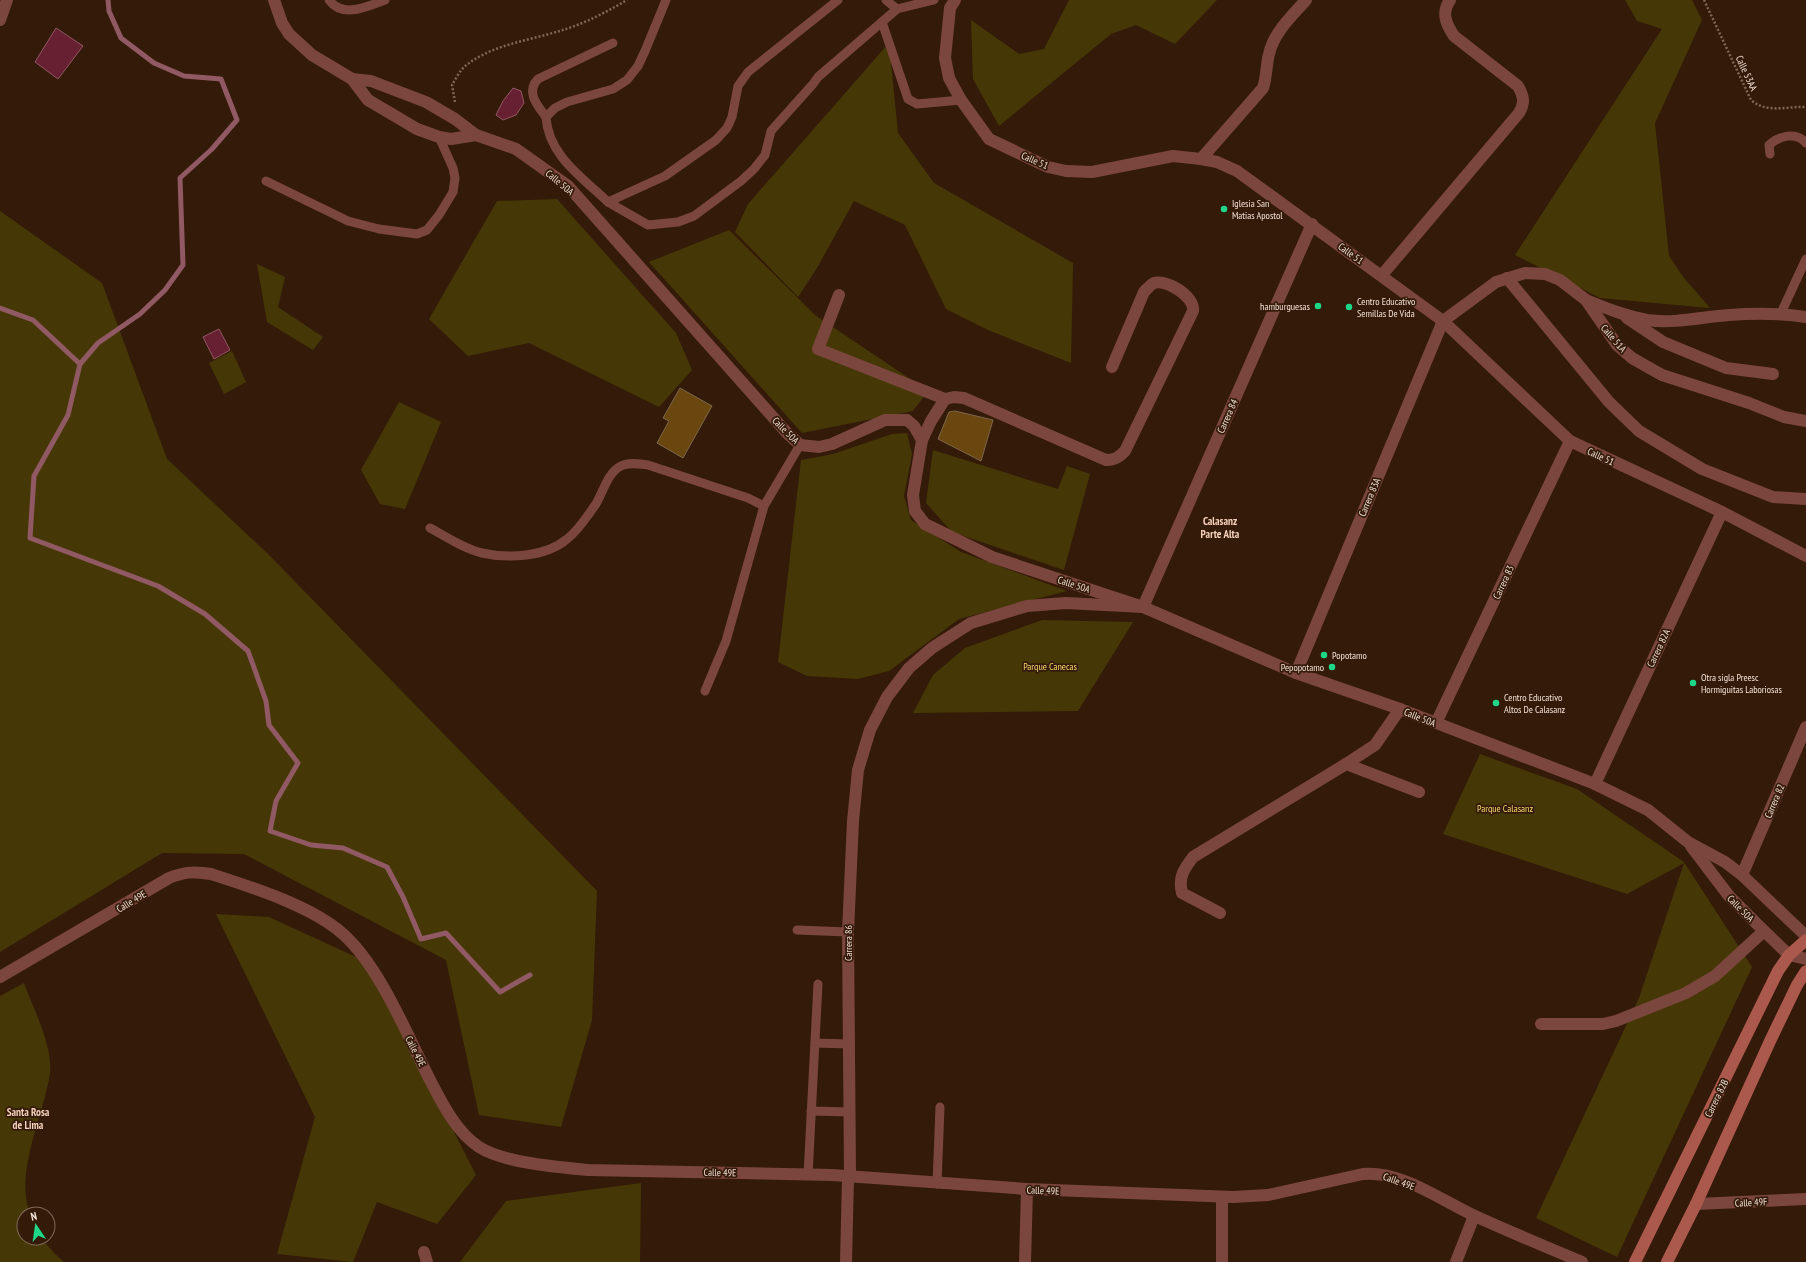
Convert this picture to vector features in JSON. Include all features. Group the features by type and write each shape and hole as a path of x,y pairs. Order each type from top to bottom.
{"street":[{"path":"0,20 7,0"},
{"name":"Calle 50A","path":"274,0 282,23 289,34 312,55 352,79 368,100 418,129 439,137 451,139 476,135"},
{"name":"Calle 51","path":"955,0 950,8 945,58 949,78 961,100 989,139 1048,168 1066,171 1092,172 1173,156 1217,162 1237,171 1382,275 1443,322 1570,441 1722,512 1806,556"},
{"path":"1202,159 1263,88 1267,75 1269,54 1281,28 1306,0"},
{"path":"1382,275 1519,113 1524,104 1523,94 1518,86 1454,36 1448,26 1445,16 1445,8 1450,0"},
{"name":"Calle 50A","path":"352,79 371,81 426,102 455,119 476,135 516,149 568,186 787,433 800,445 812,447 826,446 885,420 907,420 914,426 922,440 913,495 915,511 925,524 992,557 1143,607 1296,673 1400,709 1595,784 1648,810 1688,842 1725,862 1742,875 1806,936"},
{"name":"Carrera 84","path":"1143,607 1312,224"},
{"name":"Calle 51A","path":"1443,322 1496,282 1525,273 1545,274 1560,280 1586,300 1617,345 1632,358 1646,366 1662,375 1749,403 1784,417 1806,421"},
{"path":"1507,278 1609,402 1639,431 1702,469 1773,496 1806,499"},
{"path":"839,295 818,349 945,399 954,397 964,398 1106,460 1114,460 1125,451 1193,311 1193,305 1188,296 1161,283 1154,283 1148,287 1144,292 1112,367"},
{"path":"1586,300 1621,314 1648,320 1673,321 1730,315 1781,313 1806,317"},
{"path":"1621,314 1663,342 1726,368 1773,374"},
{"name":"Carrera 83A","path":"1296,673 1443,322"},
{"path":"922,440 931,421 945,399"},
{"name":"Carrera 83","path":"1436,724 1570,441"},
{"name":"Carrera 82A","path":"1595,784 1722,512"},
{"name":"Calle 50A","path":"932,648 971,623 1027,606 1066,603 1143,607"},
{"name":"Carrera 86","path":"846,1262 848,1178 850,1172 848,932 853,821 858,770 870,730 887,697 909,668 932,648"},
{"path":"1220,912 1182,893 1179,883 1183,870 1193,857 1375,745 1400,709"},
{"name":"Carrera 82","path":"1742,875 1806,727"},
{"path":"1346,764 1419,792"},
{"name":"Calle 50A","path":"1688,842 1728,896 1789,955"},
{"name":"Calle 49E","path":"0,977 169,878 181,873 195,871 211,874 309,910 343,933 360,951 374,973 437,1094 457,1125 480,1147 495,1154 532,1163 582,1169 808,1175 1027,1190 1222,1197 1268,1195 1363,1174 1376,1173 1403,1180 1474,1216 1582,1262"},
{"path":"1541,1024 1603,1024 1616,1021 1686,993 1714,976 1764,931"},
{"name":"Carrera 82B","path":"1635,1262 1771,985 1789,955 1806,940"},
{"path":"1789,955 1806,959"},
{"path":"1667,1262 1696,1204 1771,1039 1797,985 1806,971"},
{"path":"1024,1262 1027,1190"},
{"path":"1222,1197 1222,1262"},
{"name":"Calle 49F","path":"1696,1204 1806,1199"},
{"path":"1456,1262 1474,1216"}],"lane":[{"path":"329,0 340,8 348,10 358,10 385,0"},
{"path":"546,117 554,108 613,88 627,80 638,66 646,50 666,0"},
{"path":"608,202 665,176 716,140 727,128 732,117 738,86 748,72 838,0"},
{"path":"886,0 897,9"},
{"path":"613,42 538,79 534,83 532,93 534,99 546,117 547,131 558,154 608,202 648,225 678,222 694,216 741,181 754,169 765,155 771,131 818,77 897,9 934,0"},
{"path":"882,22 908,99 917,104 961,100"},
{"path":"1770,154 1769,145 1776,139 1785,136 1794,136 1806,143"},
{"path":"266,182 348,220 379,229 417,234 428,230 453,192 455,178 453,168 439,137"},
{"path":"1781,313 1806,259"},
{"path":"705,691 726,640 764,506 800,445"},
{"path":"430,528 482,553 516,556 536,553 556,547 568,540 580,527 597,501 613,472 620,466 631,463 648,465 748,498 764,506"},
{"path":"797,930 848,932"},
{"path":"808,1175 818,984"},
{"path":"815,1043 849,1044"},
{"path":"937,1184 940,1107"},
{"path":"811,1111 849,1112"}],"path":[{"path":"456,107 452,85 462,68 478,58 496,50 567,29 598,16 627,0"},
{"name":"Calle 53AA","path":"1704,0 1751,100 1757,106 1768,109 1806,107"}],"green space":[{"path":"1069,0 1217,0 1175,44 1136,25 1111,34 999,126 973,79 971,20 1019,54 1044,49"},
{"path":"1625,0 1692,0 1702,20 1655,123 1669,256 1684,278 1710,308 1600,298 1515,255 1662,29 1637,21"},
{"path":"889,43 898,133 934,183 1073,263 1071,363 988,330 946,309 905,225 854,201 817,268 798,297 735,232 748,204"},
{"path":"557,199 676,333 692,370 659,407 529,343 468,356 429,319 497,201"},
{"path":"0,211 102,283 167,459 268,554 597,891 592,1020 561,1127 479,1115 446,960 244,854 162,853 0,952"},
{"path":"729,230 815,315 928,391 913,411 802,433 649,262"},
{"path":"257,264 285,277 278,307 323,337 313,350 267,322"},
{"path":"232,351 246,382 224,394 209,363"},
{"path":"399,402 441,422 405,509 380,504 361,470"},
{"path":"907,433 912,454 904,496 911,520 961,552 1067,591 959,619 889,671 858,679 807,676 778,662 801,460 833,454 892,434"},
{"path":"933,450 1058,489 1067,466 1090,474 1064,570 952,532 926,503"},
{"name":"Parque Canecas","path":"1042,620 1133,622 1078,711 913,713 933,675 965,648"},
{"name":"Parque Calasanz","path":"1480,754 1577,789 1684,862 1752,967 1617,1257 1536,1218 1639,998 1684,863 1627,894 1443,834"},
{"path":"216,914 269,917 367,962 476,1175 437,1224 377,1202 353,1262 277,1254 315,1117"},
{"path":"24,983 45,1039 50,1062 50,1073 47,1089 28,1162 26,1198 28,1206 16,1206 16,1246 48,1246 64,1262 0,1262 0,996"},
{"path":"641,1183 640,1262 460,1262 506,1201"}],"shaded area":[{"path":"56,28 83,46 58,79 35,62"},
{"path":"513,88 521,91 524,103 516,115 503,120 496,115 503,101"},
{"path":"219,329 230,350 214,359 203,337"}],"building":[{"path":"680,388 712,406 683,458 657,443 669,421 663,418"},
{"path":"955,411 993,420 981,461 938,439 949,412"}],"waterway":[{"path":"80,364 98,343 140,314 165,290 183,265 180,178 212,149 237,120 221,79 184,76 154,63 121,38 109,11 108,0"},
{"path":"0,308 33,320 80,364 68,415 34,476 30,538 158,586 205,614 248,651 266,701 269,725 298,763 276,801 270,831 311,845 343,848 387,867 403,897 421,939 446,933 500,992 530,975"}],"place":[{"name":"Iglesia San Matias Apostol","path":"1224,209"},
{"name":"hamburguesas","path":"1318,306"},
{"name":"Centro Educativo Semillas De Vida","path":"1349,307"},
{"name":"Popotamo","path":"1324,655"},
{"name":"Pepopotamo","path":"1332,667"},
{"name":"Otra sigla Preesc Hormiguitas Laboriosas","path":"1693,683"},
{"name":"Centro Educativo Altos De Calasanz","path":"1496,703"}],"district":[{"name":"Calasanz Parte Alta","path":"1220,527"},
{"name":"Santa Rosa de Lima","path":"28,1118"}]}
